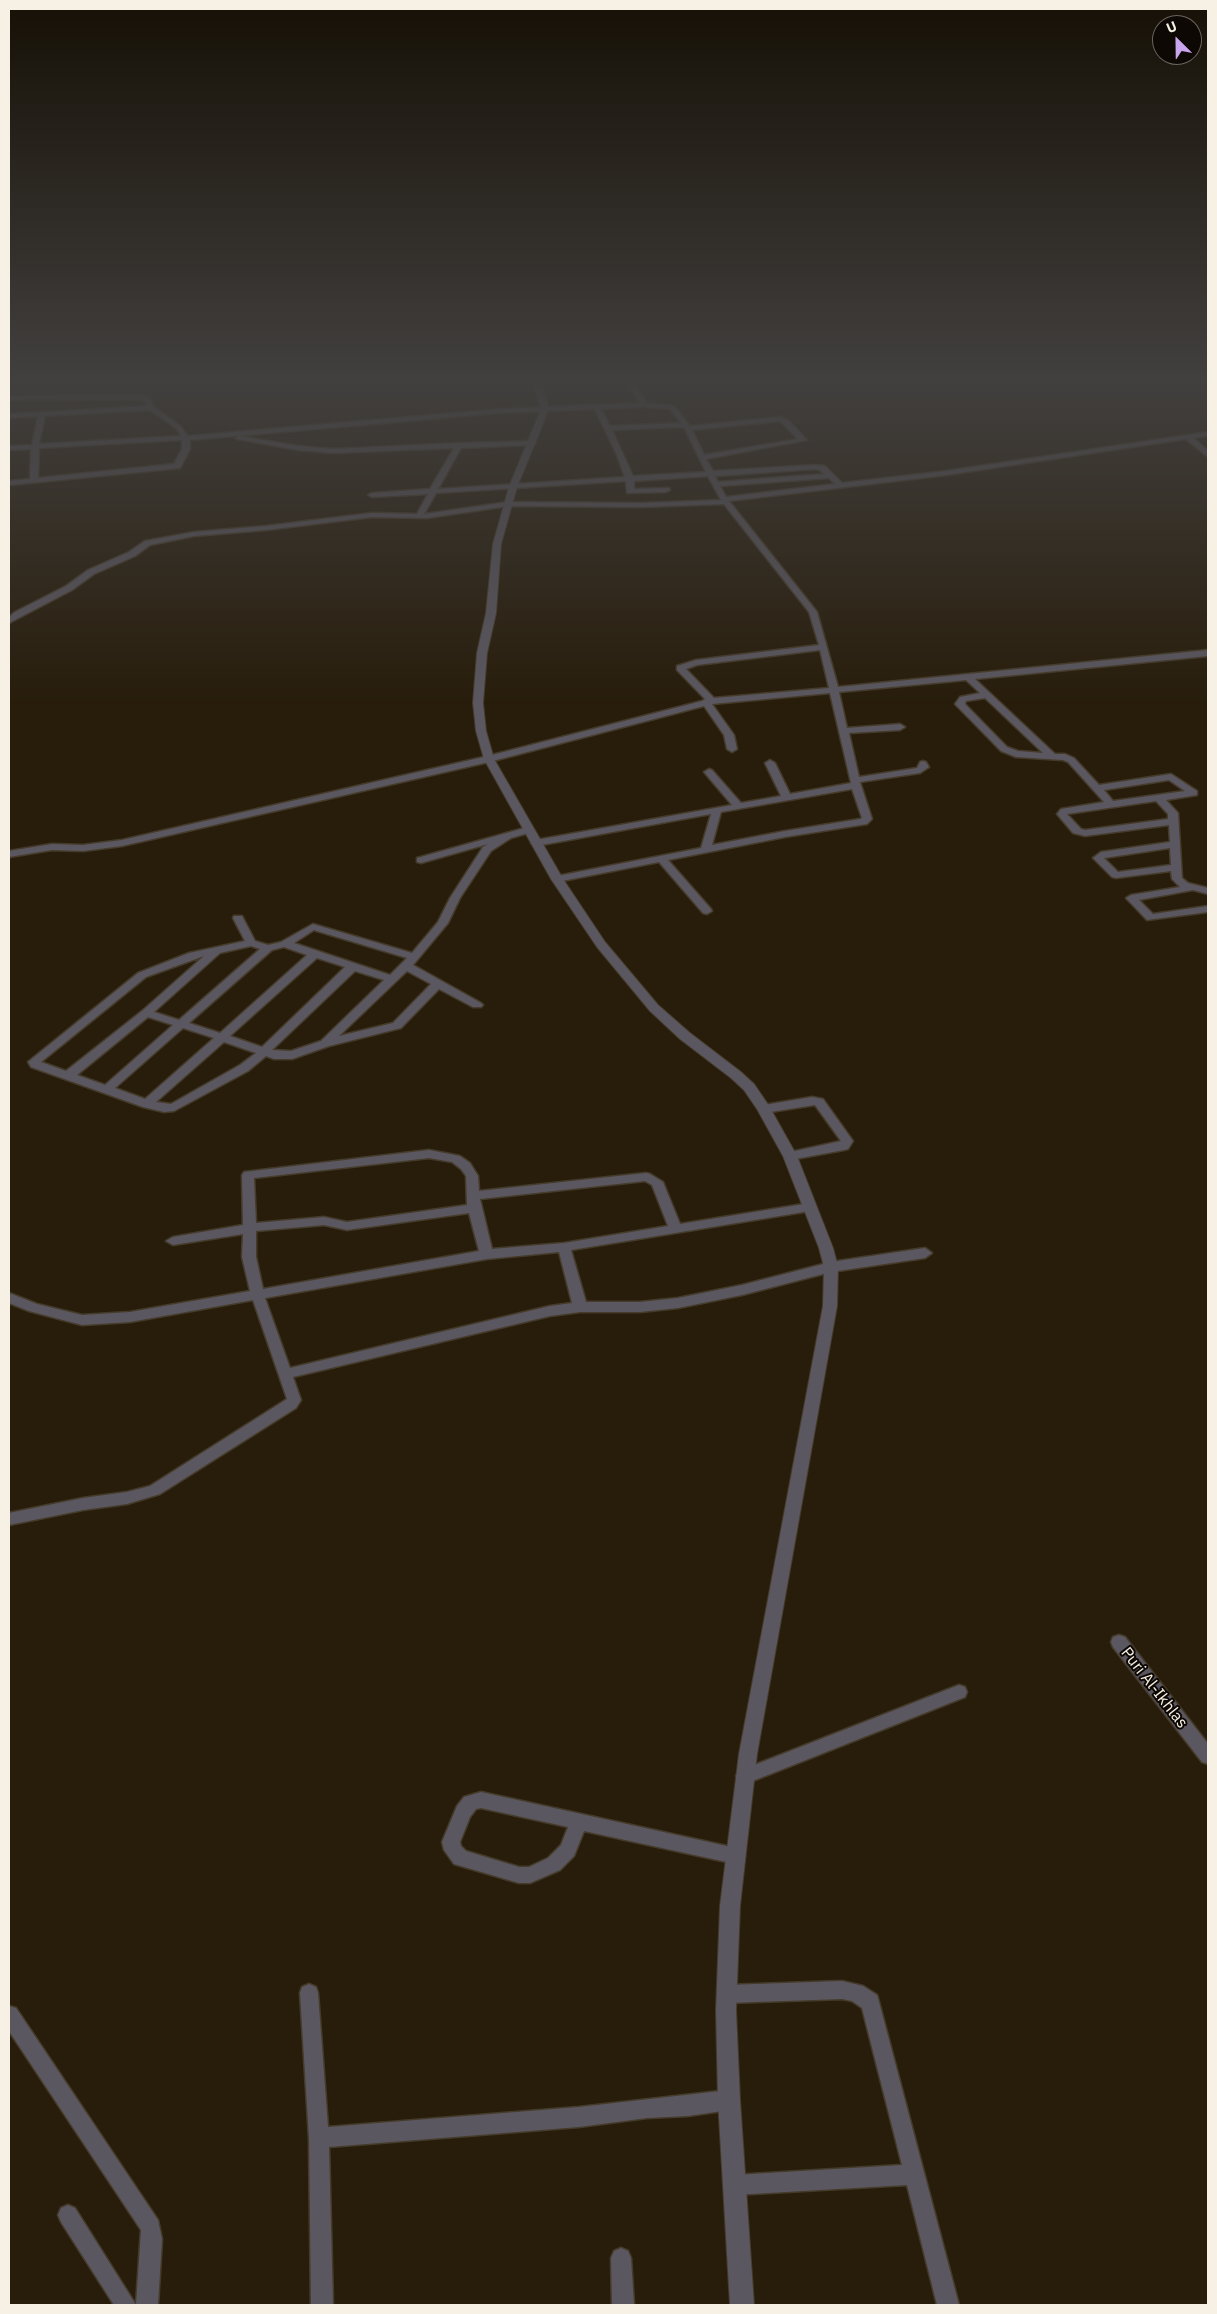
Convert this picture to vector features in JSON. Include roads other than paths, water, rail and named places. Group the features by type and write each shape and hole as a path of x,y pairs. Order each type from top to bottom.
{"street":[{"path":"372,495 464,490"},
{"path":"512,490 497,544 490,613 482,653 478,704 481,731 489,759 556,879 601,944 654,1008 685,1036 749,1087 764,1109 790,1156 831,1267 830,1306 745,1776 730,1906 727,1994 729,2100 742,2305"},
{"path":"631,505 630,491 666,490"},
{"path":"556,879 662,860 785,834 866,821 836,690 811,607 725,501 719,490"},
{"path":"9,621 18,614 69,588 91,572 132,554 148,543 194,534 266,528 372,515 419,516 508,504 631,505 725,501 810,490"},
{"path":"419,516 431,492"},
{"path":"732,748 729,735 709,701 680,668 696,663 824,648"},
{"path":"9,854 52,847 83,848 122,843 489,759 709,701 1208,653"},
{"path":"968,677 1051,755"},
{"path":"987,695 963,699 960,704 1004,749 1010,752 1033,756 1060,755 1071,760 1111,804"},
{"path":"844,730 900,727"},
{"path":"770,763 786,798"},
{"path":"421,860 507,836 532,836 717,810 786,798 920,770 923,769 923,764"},
{"path":"709,772 738,806"},
{"path":"1097,788 1171,777 1194,793 1064,812 1062,814 1077,831 1085,834 1173,821"},
{"path":"1159,798 1168,806 1173,814 1178,881 1207,893"},
{"path":"705,851 717,810"},
{"path":"326,1043 414,957 443,923 455,898 487,850 507,836"},
{"path":"1175,844 1101,855 1098,858 1116,875 1176,867"},
{"path":"662,860 707,911"},
{"path":"1192,887 1131,898 1151,918 1208,909"},
{"path":"238,918 251,943"},
{"path":"106,1090 268,948 285,944 313,927 414,957"},
{"path":"268,948 251,943 193,955 142,975 34,1062 35,1064 147,1104 164,1108 174,1107 244,1068 264,1052 352,967"},
{"path":"285,944 390,979"},
{"path":"69,1075 146,1013 217,950"},
{"path":"147,1104 314,955"},
{"path":"406,966 476,1005"},
{"path":"146,1013 264,1052 283,1056 326,1043 397,1026 438,984"},
{"path":"764,1109 812,1101 819,1102 847,1141 844,1146 790,1156"},
{"path":"9,1519 82,1504 127,1498 154,1490 291,1404 294,1400 257,1293 248,1257 250,1227 248,1175 429,1154 456,1159 466,1166 472,1176 474,1202 487,1254"},
{"path":"173,1241 250,1227 313,1221 347,1226 474,1202 646,1177 657,1182 676,1228"},
{"path":"9,1298 34,1308 89,1321 130,1317 257,1293 487,1254 564,1247 810,1207"},
{"path":"564,1247 580,1307"},
{"path":"285,1374 550,1310 580,1307 640,1307 678,1303 742,1290 831,1267 925,1253"},
{"name":"Puri Al-Ikhlas","path":"1119,1642 1208,1757"},
{"path":"745,1776 959,1692"},
{"path":"579,1822 568,1850 554,1864 530,1875 519,1875 460,1858 453,1850 451,1842 463,1812 470,1803 481,1800 736,1856"},
{"path":"727,1994 842,1990 856,1992 870,2002 948,2305"},
{"path":"309,1993 319,2138 322,2305"},
{"path":"9,2015 151,2227 152,2239 147,2305"},
{"path":"319,2138 579,2116 647,2108 688,2106 729,2100"},
{"path":"734,2185 913,2174"},
{"path":"68,2215 126,2305"},
{"path":"621,2258 623,2305"}]}
